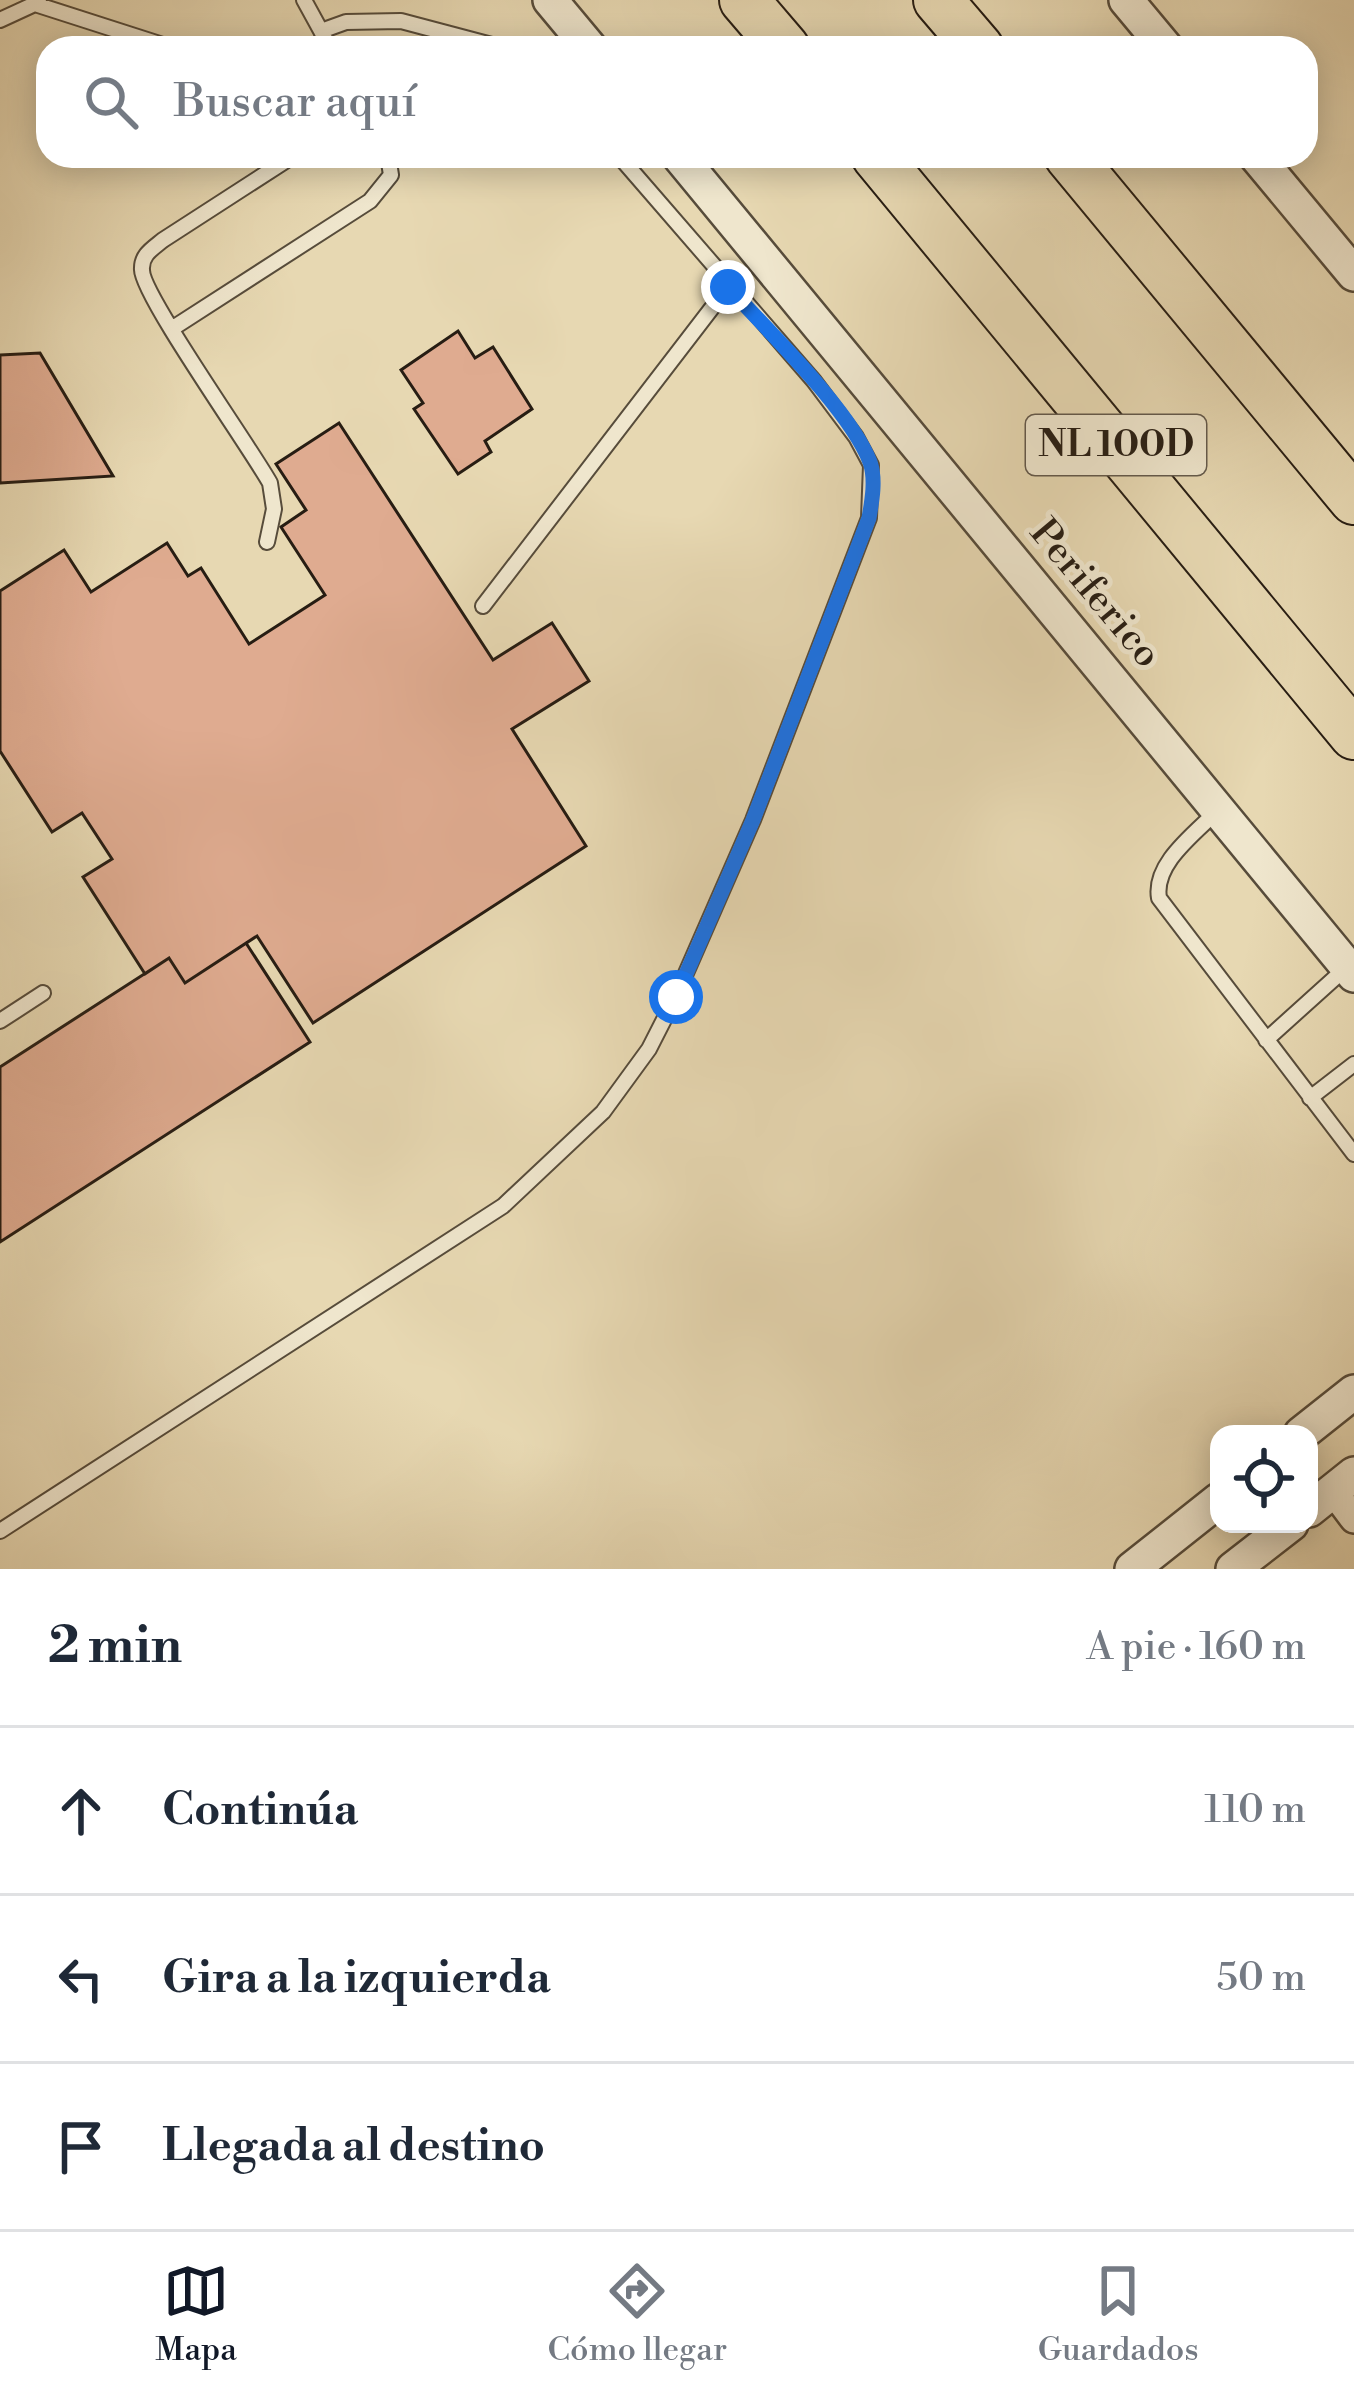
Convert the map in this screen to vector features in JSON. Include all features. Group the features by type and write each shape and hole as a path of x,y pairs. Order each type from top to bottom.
{"highway":[{"path":"744,0 775,36"},
{"path":"938,0 969,36"},
{"name":"NL 100D","path":"886,168 1354,735"},
{"path":"1079,168 1354,500"}],"street":[{"path":"550,0 580,36"},
{"path":"1126,0 1156,36"},
{"name":"Periferico","path":"689,168 1350,971"},
{"path":"1266,168 1354,274"},
{"path":"1312,1425 1354,1392"},
{"path":"1332,1492 1354,1519"},
{"path":"1132,1569 1210,1507"},
{"path":"1233,1569 1279,1533"}],"lane":[{"path":"304,0 324,36"},
{"path":"0,20 39,2 137,36"},
{"path":"321,31 346,22 401,21 458,36"},
{"path":"267,542 274,509 270,483 172,328 141,266 147,252 275,168"},
{"path":"172,328 370,201 392,175 391,168"},
{"path":"0,1532 503,1205 603,1112 649,1049 676,997 753,820 869,518 873,494 871,465 856,436 629,168"},
{"path":"483,606 728,287"},
{"path":"1219,809 1164,867 1156,882 1160,898 1354,1154"},
{"path":"1266,1040 1350,971"},
{"path":"0,1021 43,993"},
{"path":"1310,1098 1354,1064"}],"building":[{"path":"458,331 475,358 493,347 532,409 485,441 491,452 458,474 414,409 423,403 401,370"},
{"path":"40,353 113,476 0,483 0,355"},
{"path":"339,423 493,660 552,623 589,681 512,729 586,846 313,1023 257,936 185,983 169,958 145,974 83,877 112,859 82,813 52,832 0,751 0,591 64,550 91,592 167,543 188,576 201,568 249,644 325,595 281,527 306,510 276,464"},
{"path":"246,943 310,1042 0,1242 0,1067 169,958 185,983"}],"route":[{"path":"676,997 753,820 869,518 873,494 871,465 856,436 814,381 728,287"}]}
